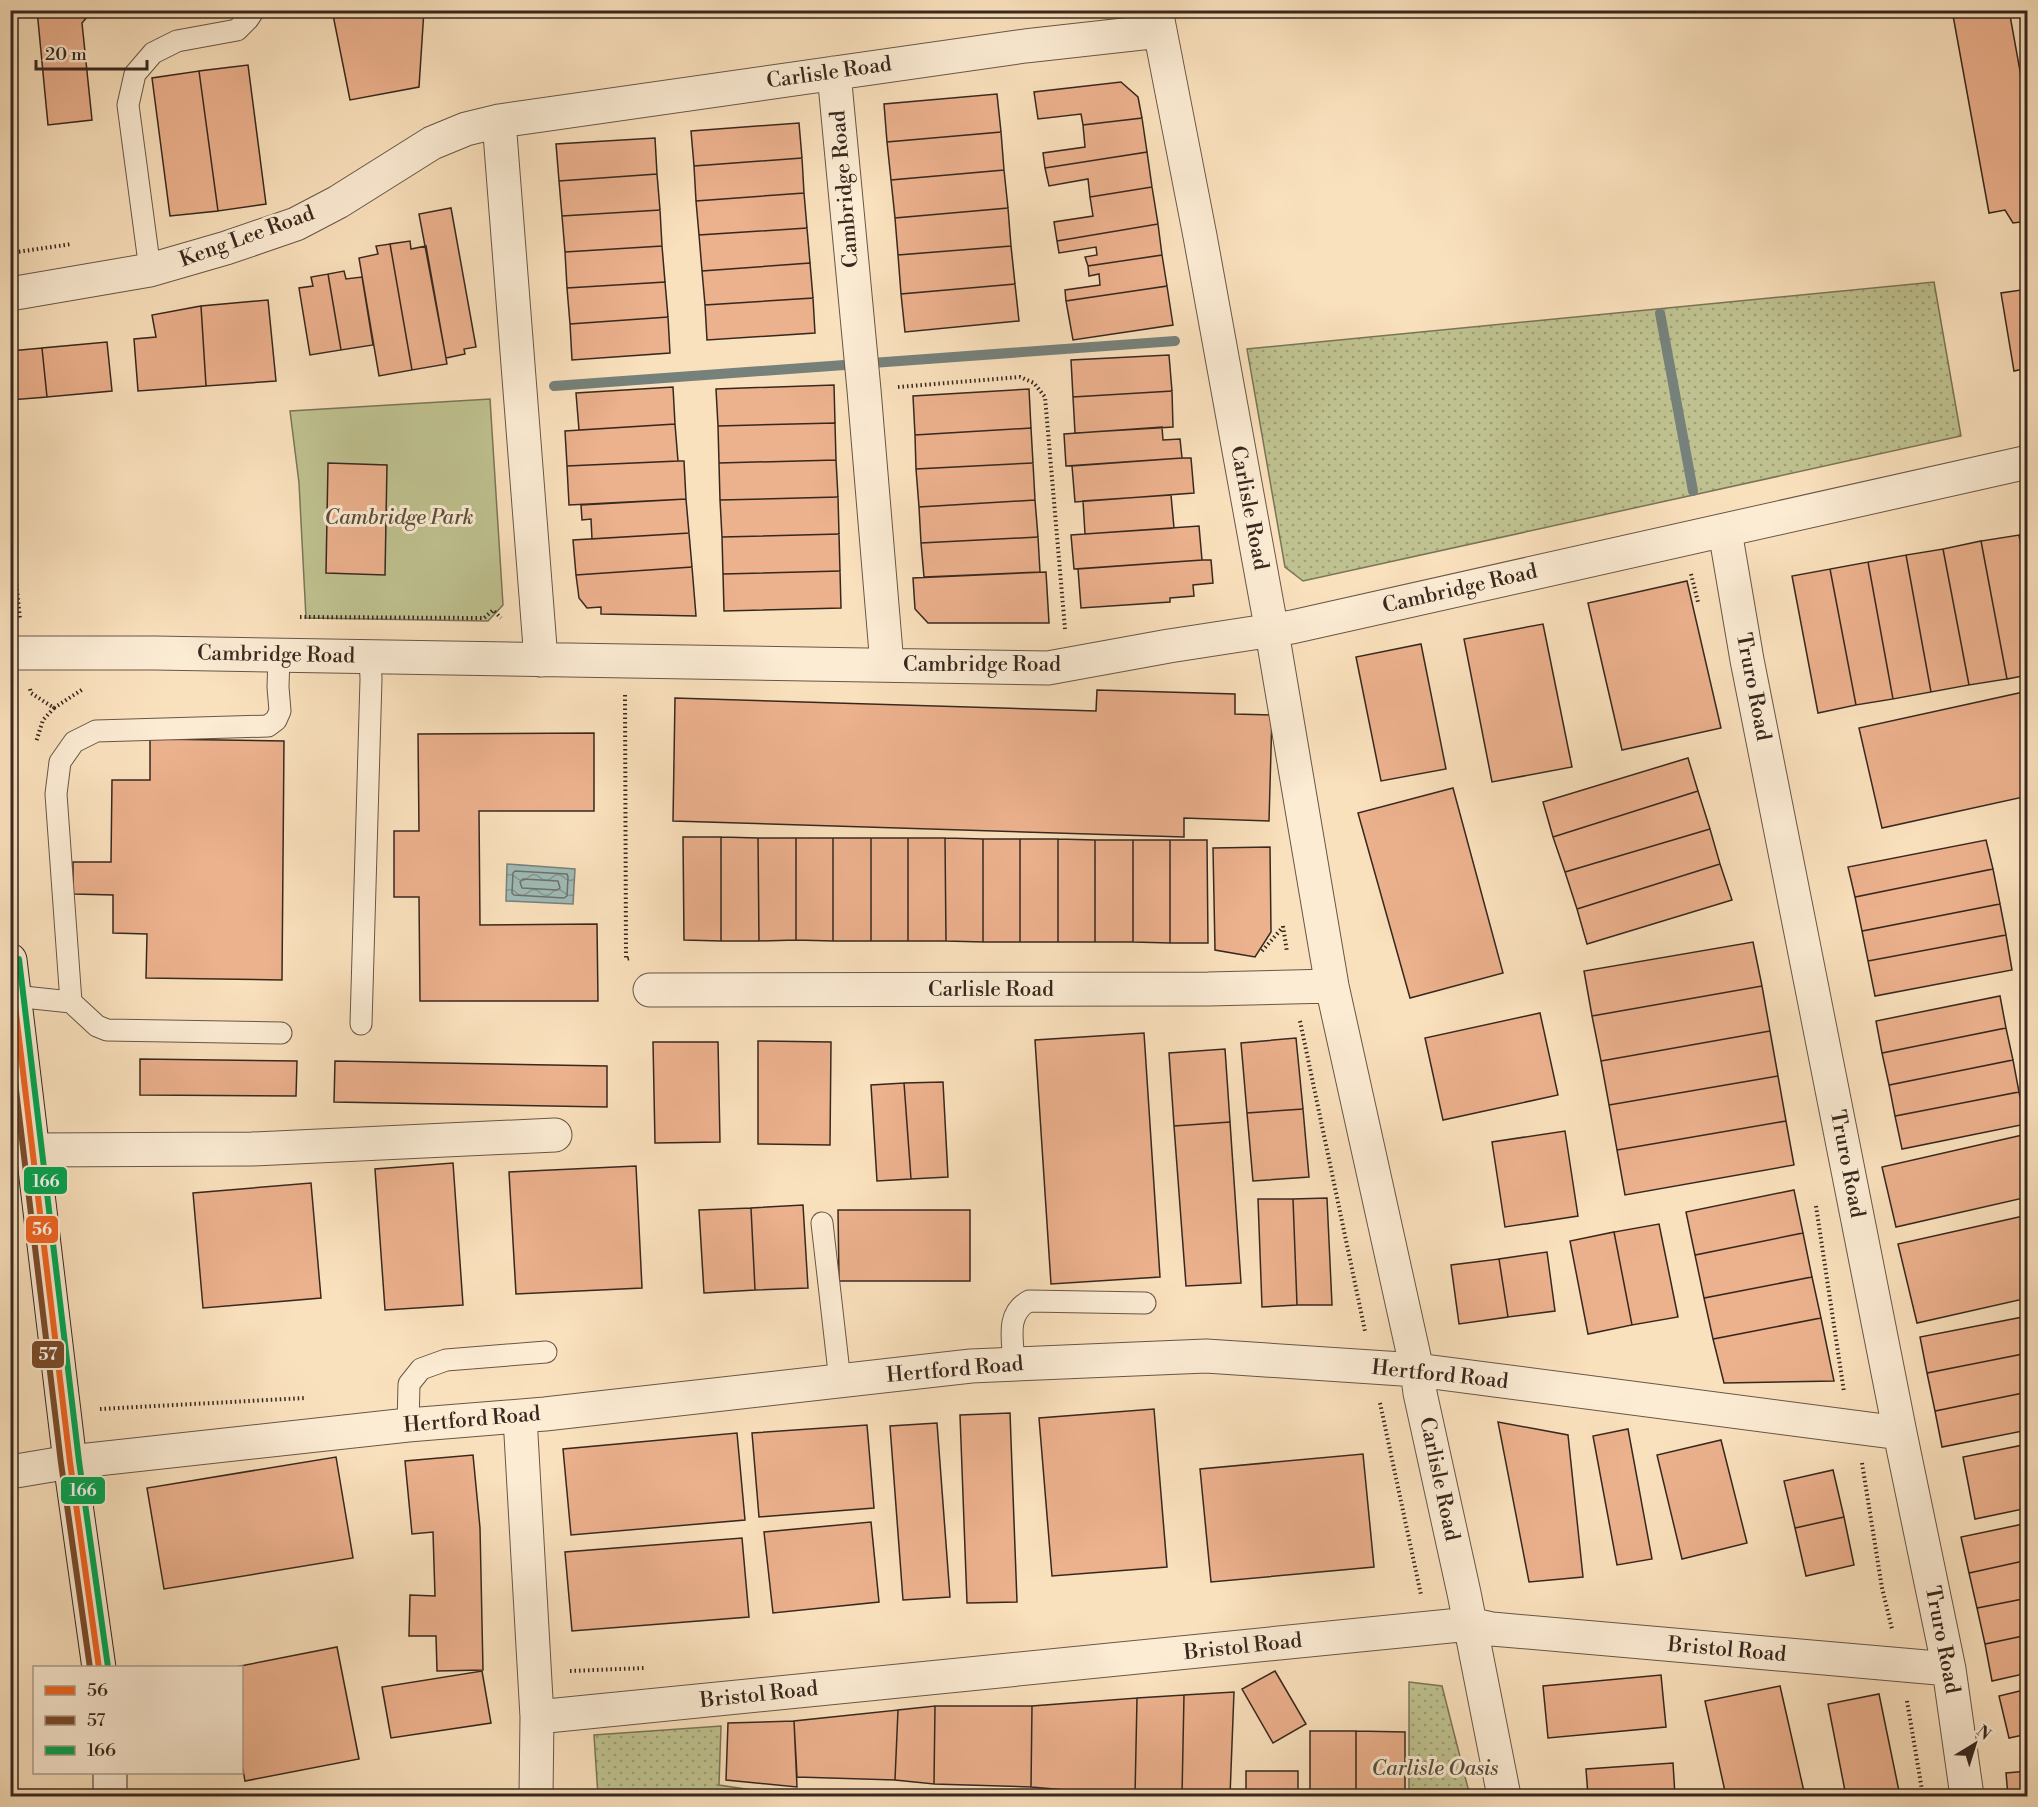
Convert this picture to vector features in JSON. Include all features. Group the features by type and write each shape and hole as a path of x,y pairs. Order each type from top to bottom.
{"street":[{"name":"Carlisle Road","path":"499,121 1025,46 1158,21 1200,236 1272,632 1332,986 1417,1370 1504,1797"},
{"name":"Cambridge Road","path":"834,73 887,665"},
{"name":"Keng Lee Road","path":"10,294 150,270 226,248 296,224 338,202 432,142 466,129 499,121"},
{"path":"499,121 541,660"},
{"name":"Cambridge Road","path":"17,653 155,653 1048,668 1169,646 1272,632 2028,462"},
{"name":"Truro Road","path":"1725,531 1749,671 1949,1670 1967,1797"},
{"path":"10,960 70,1462 99,1666"},
{"name":"Carlisle Road","path":"650,990 1208,989 1332,986"},
{"path":"32,1150 252,1149 555,1135"},
{"name":"Hertford Road","path":"10,1472 70,1462 408,1425 519,1417 971,1366 1206,1356 1417,1370 1900,1433"},
{"path":"519,1417 537,1717 537,1797"},
{"name":"Bristol Road","path":"537,1717 1467,1609 1492,1629 1949,1670"},
{"path":"110,1774 110,1797"}],"lane":[{"path":"150,270 128,105 135,74 153,52 177,41 237,30 254,10"},
{"path":"71,1002 56,794 60,762 74,742 96,731 268,726 276,720 280,711 279,656"},
{"path":"361,1024 370,657"},
{"path":"14,996 71,1002 97,1026 107,1030 281,1033"},
{"path":"822,1223 840,1381"},
{"path":"1014,1364 1013,1317 1019,1306 1029,1301 1145,1303"},
{"path":"408,1425 410,1384 421,1369 446,1360 546,1352"}],"path":[{"path":"864,390 1020,377 1034,383 1045,396 1066,639"},
{"path":"10,522 17,653"},
{"path":"295,617 484,618 494,610 504,621 538,624"},
{"path":"624,661 626,958 636,958"},
{"path":"1410,1599 1467,1609"},
{"path":"560,1670 653,1667"}],"green space":[{"path":"1934,282 1961,436 1303,581 1285,567 1247,349"},
{"name":"Cambridge Park","path":"490,399 503,605 488,621 306,618 299,483 290,411"},
{"name":"Carlisle Oasis","path":"1409,1682 1442,1686 1470,1796 1409,1796"},
{"path":"721,1726 719,1785 793,1796 598,1796 594,1735"}],"water":[{"path":"507,864 575,869 573,904 506,901"}],"building":[{"path":"37,10 93,10 82,23 92,120 48,125"},
{"path":"332,10 424,10 419,87 350,100"},
{"path":"1952,10 2009,10 2028,115 2028,221 2013,223 2005,210 1989,213"},
{"path":"248,65 266,204 218,211 199,71"},
{"path":"199,71 218,211 170,216 152,78"},
{"path":"1121,82 1138,97 1142,118 1083,125 1081,114 1038,119 1034,92"},
{"path":"997,94 1001,132 887,142 884,104"},
{"path":"1142,118 1147,152 1045,168 1043,153 1085,147 1083,125"},
{"path":"799,123 802,158 694,166 691,131"},
{"path":"1001,132 1004,170 891,180 887,142"},
{"path":"655,138 657,174 559,181 556,144"},
{"path":"1147,152 1152,187 1090,197 1088,179 1049,186 1045,168"},
{"path":"802,158 804,193 696,201 694,166"},
{"path":"1004,170 1008,208 895,218 891,180"},
{"path":"657,174 660,210 562,216 559,181"},
{"path":"1152,187 1158,224 1057,241 1054,222 1093,216 1090,197"},
{"path":"804,193 807,228 699,235 696,201"},
{"path":"451,208 476,347 464,349 465,354 446,358 419,214"},
{"path":"1008,208 1011,246 898,255 895,218"},
{"path":"660,210 662,246 565,252 562,216"},
{"path":"1158,224 1162,255 1088,266 1085,257 1097,255 1096,247 1059,253 1057,241"},
{"path":"807,228 810,263 702,271 699,235"},
{"path":"410,241 411,249 426,246 447,364 412,370 390,244"},
{"path":"390,244 412,370 379,376 359,258 378,254 376,246"},
{"path":"662,246 665,282 567,288 565,252"},
{"path":"1011,246 1015,284 901,294 898,255"},
{"path":"1162,255 1167,286 1066,301 1065,290 1100,285 1099,274 1089,276 1088,266"},
{"path":"810,263 813,298 705,305 702,271"},
{"path":"344,271 346,279 362,277 373,345 341,350 328,274"},
{"path":"328,274 341,350 310,355 299,288 313,286 311,277"},
{"path":"665,282 668,317 570,324 567,288"},
{"path":"1015,284 1019,321 905,332 901,294"},
{"path":"1167,286 1173,325 1073,340 1066,301"},
{"path":"2028,289 2028,368 2014,371 2001,293"},
{"path":"813,298 815,333 707,340 705,305"},
{"path":"268,300 276,381 206,386 201,306"},
{"path":"201,306 206,386 138,391 134,339 156,337 152,315"},
{"path":"668,317 670,353 572,360 570,324"},
{"path":"107,342 112,391 47,397 42,348"},
{"path":"42,348 47,397 10,400 10,351"},
{"path":"1169,355 1172,391 1073,397 1071,360"},
{"path":"834,385 835,423 718,426 716,389"},
{"path":"673,387 675,424 579,430 576,393"},
{"path":"1029,389 1031,428 915,435 913,396"},
{"path":"1172,391 1173,427 1075,433 1073,397"},
{"path":"835,423 836,460 719,463 718,426"},
{"path":"675,424 678,461 567,466 565,431"},
{"path":"1162,427 1163,440 1180,439 1182,458 1066,466 1064,434"},
{"path":"1031,428 1033,463 916,469 915,435"},
{"path":"1191,458 1194,493 1075,502 1072,466"},
{"path":"836,460 838,497 720,500 719,463"},
{"path":"684,461 686,499 569,505 567,466"},
{"path":"328,463 387,465 385,575 326,573"},
{"path":"1033,463 1035,500 919,507 916,469"},
{"path":"1171,495 1174,528 1085,534 1083,501"},
{"path":"838,497 839,534 722,537 720,500"},
{"path":"686,499 689,533 592,539 591,519 582,520 581,505"},
{"path":"1035,500 1038,537 921,543 919,507"},
{"path":"1199,526 1202,560 1074,569 1071,535"},
{"path":"689,533 692,567 576,575 573,540"},
{"path":"2028,533 2028,582 2019,535"},
{"path":"839,534 840,571 723,574 722,537"},
{"path":"2019,535 2028,582 2028,675 2007,679 1981,541"},
{"path":"1038,537 1040,572 924,577 921,543"},
{"path":"1981,541 2007,679 1969,685 1943,549"},
{"path":"1943,549 1969,685 1931,692 1906,555"},
{"path":"1906,555 1931,692 1893,699 1868,562"},
{"path":"1211,560 1213,583 1193,585 1194,596 1170,598 1170,602 1081,608 1078,569"},
{"path":"1868,562 1893,699 1856,705 1830,569"},
{"path":"692,567 696,616 601,614 601,607 587,608 579,598 576,575"},
{"path":"1830,569 1856,705 1818,713 1792,576"},
{"path":"840,571 841,608 724,611 723,574"},
{"path":"1046,572 1049,623 928,623 915,609 913,578"},
{"path":"1687,581 1721,728 1622,750 1588,603"},
{"path":"1543,624 1572,767 1492,782 1464,639"},
{"path":"1421,644 1446,769 1381,781 1356,657"},
{"path":"1097,690 1235,694 1235,714 1272,715 1269,821 1184,818 1184,837 673,821 675,698 1096,711"},
{"path":"2028,691 2028,796 1882,828 1859,728"},
{"path":"594,733 594,811 479,811 480,925 597,924 598,1001 420,1001 419,897 394,897 394,831 419,831 418,734"},
{"path":"150,739 284,741 282,980 146,978 147,934 113,933 113,895 73,894 73,862 111,862 112,780 150,780"},
{"path":"1688,758 1698,791 1553,837 1543,802"},
{"path":"1453,788 1503,973 1410,998 1358,813"},
{"path":"1698,791 1710,829 1565,872 1553,837"},
{"path":"1710,829 1720,864 1577,909 1565,872"},
{"path":"683,837 721,837 721,941 684,940"},
{"path":"721,837 758,838 759,941 721,941"},
{"path":"758,838 796,838 796,940 759,941"},
{"path":"796,838 833,838 833,941 796,940"},
{"path":"833,838 871,838 871,941 833,941"},
{"path":"871,838 908,838 908,941 871,941"},
{"path":"908,838 945,838 946,941 908,941"},
{"path":"945,838 983,839 983,942 946,941"},
{"path":"983,839 1020,839 1020,942 983,942"},
{"path":"1020,839 1058,839 1058,942 1020,942"},
{"path":"1058,839 1095,840 1095,942 1058,942"},
{"path":"1095,840 1133,840 1133,942 1095,942"},
{"path":"1133,840 1170,840 1170,943 1133,942"},
{"path":"1170,840 1207,840 1208,943 1170,943"},
{"path":"1986,840 1993,869 1855,897 1848,867"},
{"path":"1270,847 1271,932 1255,957 1215,950 1213,848"},
{"path":"1720,864 1732,900 1587,944 1577,909"},
{"path":"1993,869 2000,904 1862,931 1855,897"},
{"path":"2000,904 2006,935 1868,961 1862,931"},
{"path":"2006,935 2012,970 1875,996 1868,961"},
{"path":"1753,942 1762,986 1592,1016 1584,971"},
{"path":"1762,986 1770,1031 1601,1061 1592,1016"},
{"path":"2000,996 2006,1028 1882,1053 1876,1021"},
{"path":"1540,1013 1558,1095 1443,1120 1425,1038"},
{"path":"2006,1028 2013,1060 1889,1085 1882,1053"},
{"path":"1770,1031 1778,1076 1609,1105 1601,1061"},
{"path":"1144,1033 1160,1277 1051,1284 1035,1040"},
{"path":"1296,1038 1303,1109 1247,1113 1241,1043"},
{"path":"758,1041 831,1042 830,1145 758,1144"},
{"path":"653,1042 718,1042 720,1142 655,1143"},
{"path":"1225,1049 1230,1122 1174,1126 1169,1053"},
{"path":"140,1059 297,1061 296,1096 140,1095"},
{"path":"2013,1060 2019,1092 1895,1116 1889,1085"},
{"path":"335,1061 607,1066 607,1107 334,1102"},
{"path":"1778,1076 1786,1121 1617,1150 1609,1105"},
{"path":"943,1082 948,1177 911,1179 904,1083"},
{"path":"904,1083 911,1179 877,1181 871,1085"},
{"path":"2019,1092 2026,1124 1902,1149 1895,1116"},
{"path":"1303,1109 1309,1177 1253,1181 1247,1113"},
{"path":"1786,1121 1794,1165 1625,1195 1617,1150"},
{"path":"1230,1122 1241,1283 1186,1286 1174,1126"},
{"path":"1565,1131 1578,1216 1505,1227 1492,1142"},
{"path":"2027,1134 2028,1197 1896,1227 1882,1167"},
{"path":"453,1163 463,1305 385,1310 375,1169"},
{"path":"636,1166 642,1288 516,1294 509,1172"},
{"path":"311,1183 321,1298 203,1308 193,1193"},
{"path":"1794,1190 1803,1233 1695,1255 1686,1212"},
{"path":"1327,1198 1332,1305 1297,1305 1293,1199"},
{"path":"1258,1199 1293,1199 1297,1305 1262,1307"},
{"path":"803,1205 808,1288 755,1290 751,1208"},
{"path":"751,1208 755,1290 704,1293 699,1210"},
{"path":"838,1210 970,1210 970,1281 839,1281"},
{"path":"2028,1215 2028,1298 1917,1323 1898,1244"},
{"path":"1659,1224 1678,1317 1632,1325 1614,1232"},
{"path":"1614,1232 1632,1325 1588,1334 1570,1241"},
{"path":"1803,1233 1812,1277 1704,1298 1695,1255"},
{"path":"1547,1252 1555,1311 1508,1317 1499,1259"},
{"path":"1499,1259 1508,1317 1459,1324 1451,1265"},
{"path":"1812,1277 1821,1318 1713,1339 1704,1298"},
{"path":"2028,1316 2028,1353 1927,1373 1920,1337"},
{"path":"1821,1318 1834,1381 1724,1383 1713,1339"},
{"path":"2028,1353 2028,1392 1935,1411 1927,1373"},
{"path":"2028,1392 2028,1430 1942,1447 1935,1411"},
{"path":"1154,1409 1167,1567 1052,1576 1039,1418"},
{"path":"1010,1413 1017,1602 967,1603 960,1415"},
{"path":"1498,1422 1568,1435 1583,1577 1529,1582"},
{"path":"937,1423 950,1597 903,1600 890,1426"},
{"path":"867,1425 874,1508 759,1517 752,1433"},
{"path":"1628,1429 1652,1559 1617,1565 1593,1436"},
{"path":"737,1433 745,1520 571,1535 563,1449"},
{"path":"1721,1440 1747,1543 1682,1559 1657,1455"},
{"path":"2028,1444 2028,1508 1975,1519 1963,1457"},
{"path":"1363,1454 1374,1567 1211,1582 1200,1469"},
{"path":"473,1455 480,1528 483,1670 437,1671 436,1636 409,1636 410,1595 435,1596 433,1532 412,1534 405,1461"},
{"path":"336,1457 353,1558 164,1589 147,1488"},
{"path":"1833,1470 1844,1517 1795,1528 1784,1481"},
{"path":"1844,1517 1854,1565 1806,1576 1795,1528"},
{"path":"871,1522 879,1602 773,1613 764,1532"},
{"path":"2028,1523 2028,1560 1969,1573 1961,1537"},
{"path":"742,1538 749,1617 572,1631 565,1552"},
{"path":"2028,1560 2028,1598 1977,1608 1969,1573"},
{"path":"2028,1598 2028,1635 1985,1644 1977,1608"},
{"path":"2028,1635 2028,1673 1992,1681 1985,1644"},
{"path":"337,1647 359,1759 245,1781 243,1770 243,1666 240,1666"},
{"path":"482,1671 491,1723 391,1738 382,1687"},
{"path":"1275,1671 1306,1724 1273,1743 1242,1689"},
{"path":"1661,1675 1666,1727 1548,1738 1543,1686"},
{"path":"1780,1686 1805,1796 1726,1796 1705,1701"},
{"path":"2028,1689 2028,1734 2009,1738 1999,1696"},
{"path":"1234,1692 1230,1796 1182,1796 1184,1695"},
{"path":"1879,1694 1900,1796 1846,1796 1828,1704"},
{"path":"1184,1695 1182,1796 1135,1796 1137,1698"},
{"path":"1137,1698 1135,1796 1031,1787 1032,1706"},
{"path":"935,1706 1032,1706 1031,1787 934,1784"},
{"path":"935,1706 934,1784 895,1780 898,1710"},
{"path":"898,1710 895,1780 797,1777 794,1721"},
{"path":"794,1721 797,1787 726,1780 728,1723"},
{"path":"1310,1731 1356,1731 1356,1796 1310,1796"},
{"path":"1356,1731 1405,1732 1405,1796 1356,1796"},
{"path":"1673,1763 1675,1796 1588,1796 1586,1769"},
{"path":"1246,1771 1298,1771 1298,1796 1246,1796"},
{"path":"2028,1771 2028,1796 2008,1796 2006,1773"}],"waterway":[{"path":"1660,313 1693,491"},
{"path":"554,386 1175,341"}],"transit line":[{"name":"166","path":"19,959 79,1461 108,1666"},
{"name":"56","path":"10,964 70,1462 99,1666"},
{"name":"57","path":"10,1040 61,1463 90,1666"}]}
